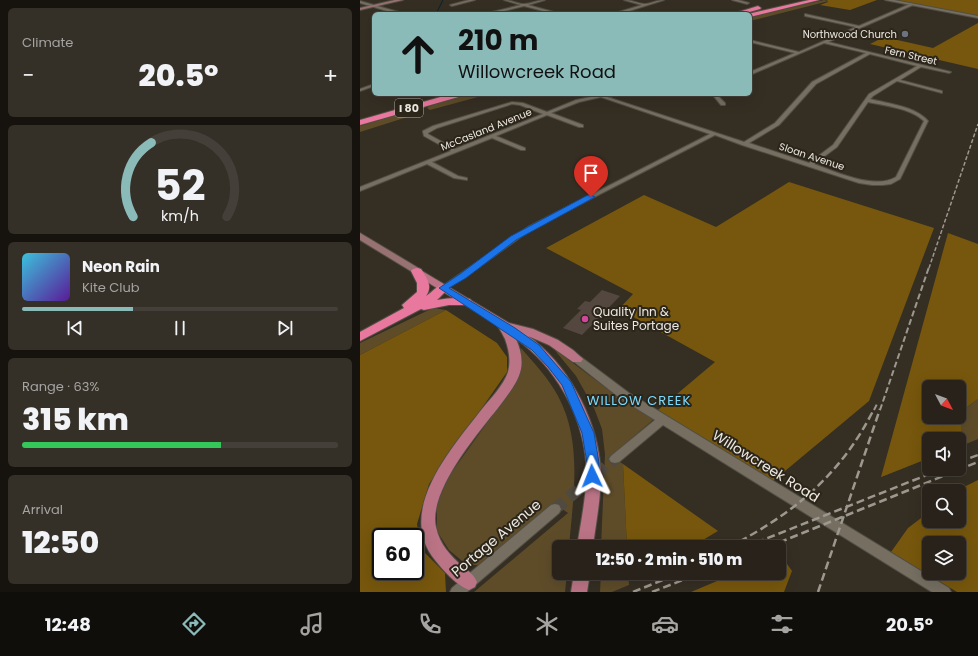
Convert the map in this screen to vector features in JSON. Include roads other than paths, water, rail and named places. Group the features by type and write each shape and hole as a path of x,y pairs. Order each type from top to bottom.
{"highway":[{"path":"743,12 794,0"},
{"path":"752,15 816,0"},
{"name":"I 80","path":"360,116 429,96"},
{"name":"I 80","path":"360,123 452,96"},
{"path":"405,311 424,290 424,283 417,271"},
{"path":"360,337 433,297 443,288"},
{"path":"360,329 405,311 438,303 466,302"}],"main road":[{"path":"360,9 400,0"},
{"path":"360,236 500,322 536,347 567,384 588,433 593,463 592,490 586,540"},
{"path":"500,322 540,335 577,359"},
{"path":"469,582 446,560 432,542 426,522 432,496 449,465 506,386 515,369 515,354 509,334 500,322"}],"street":[{"path":"452,5 473,0"},
{"path":"506,0 551,12"},
{"path":"497,12 543,0"},
{"path":"626,0 646,5"},
{"path":"622,12 662,0"},
{"path":"734,0 747,3"},
{"path":"887,0 978,17"},
{"path":"360,2 395,12"},
{"path":"752,73 911,5"},
{"path":"626,11 630,12"},
{"path":"806,15 860,27"},
{"path":"752,41 799,53"},
{"name":"Fern Street","path":"823,42 949,72"},
{"path":"744,144 777,124 814,83 870,53"},
{"path":"810,165 835,146 872,95 922,65"},
{"path":"896,80 940,92"},
{"path":"360,90 372,87"},
{"name":"Sloan Avenue","path":"601,96 864,183 883,184 898,178 926,120 915,113 867,100"},
{"name":"McCasland Avenue","path":"360,189 578,101 601,96"},
{"path":"716,96 723,104"},
{"path":"455,151 426,135 425,132 435,127 512,103 521,104 548,113 581,126"},
{"path":"443,288 463,276 530,228 713,134"},
{"path":"492,136 523,149"},
{"path":"428,162 456,177 465,179"},
{"name":"Willowcreek Road","path":"577,359 609,385 662,420 944,592"},
{"path":"615,459 662,420"},
{"name":"Portage Avenue","path":"457,592 555,509"}],"waterway":[{"path":"437,12 443,0"}],"tunnel":[{"path":"555,509 615,459"}],"railway":[{"path":"929,268 978,124"},
{"path":"880,410 929,267"},
{"path":"874,410 878,402"},
{"path":"741,540 774,521 813,490 846,454 861,433 874,409"},
{"path":"847,507 880,409"},
{"path":"966,459 978,455"},
{"path":"844,516 978,462"},
{"path":"847,507 924,476"},
{"path":"763,540 847,507"},
{"path":"844,516 847,507"},
{"path":"785,540 844,516"},
{"path":"818,592 844,516"},
{"path":"633,592 663,580"},
{"path":"652,592 683,580"}],"place":[{"name":"Northwood Church","path":"905,34"},
{"name":"Quality Inn & Suites Portage","path":"585,319"}],"district":[{"name":"WILLOW CREEK","path":"639,400"}]}
